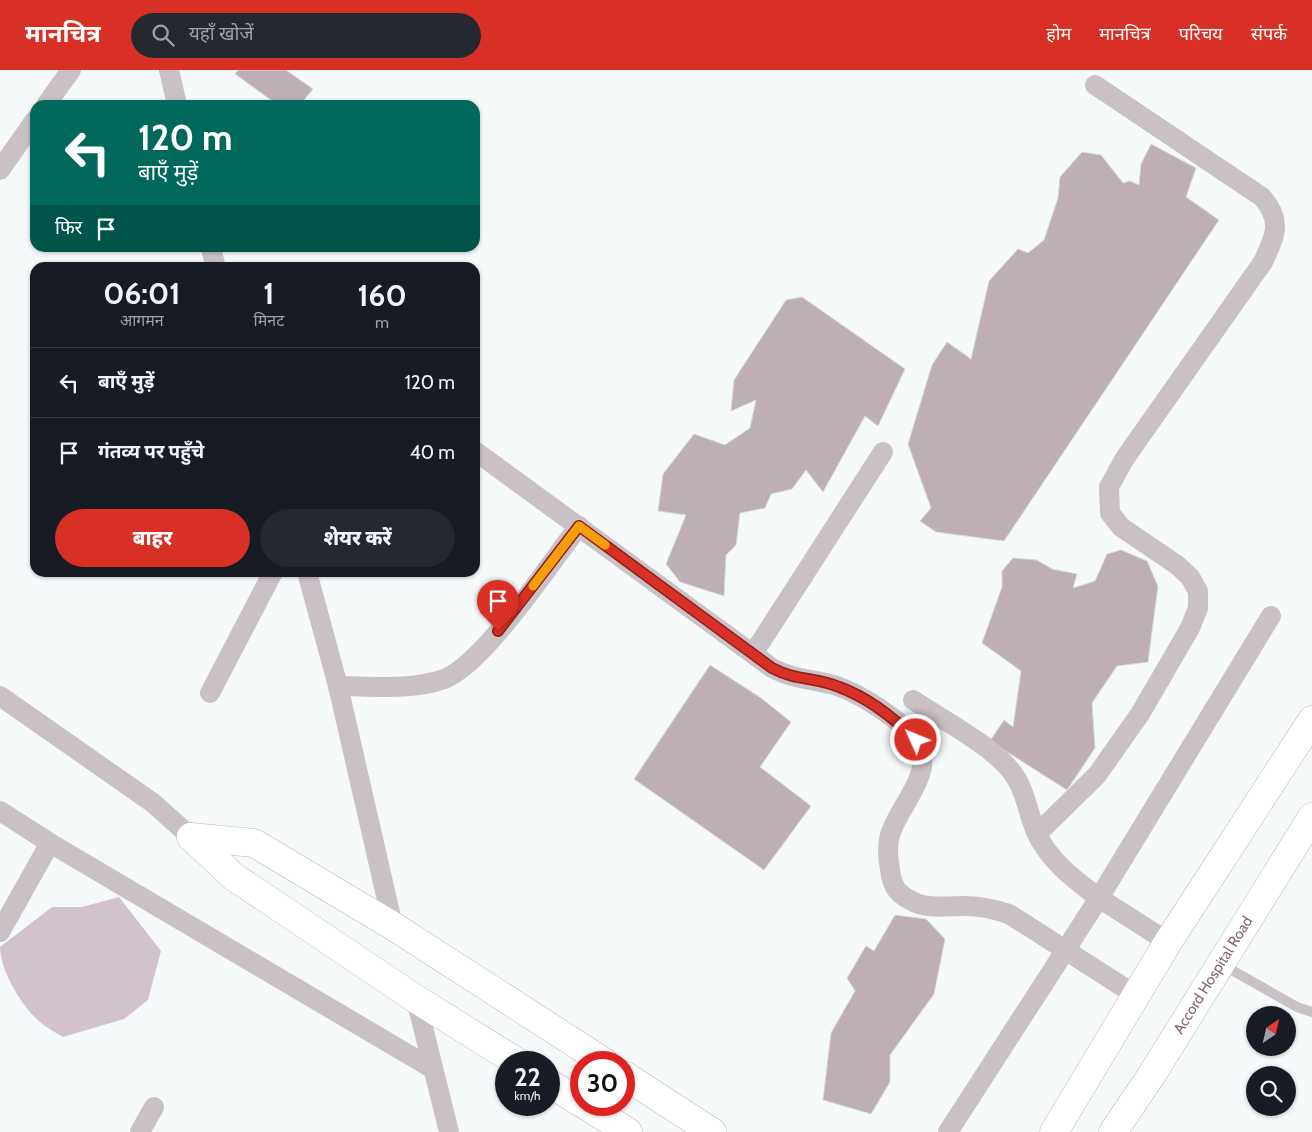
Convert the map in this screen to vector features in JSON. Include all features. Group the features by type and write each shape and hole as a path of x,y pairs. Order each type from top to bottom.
{"street":[{"path":"50,100 71,70"},
{"path":"169,70 176,100"},
{"path":"1037,834 1097,775 1140,714 1190,628 1198,608 1198,591 1190,577 1177,565 1121,527 1110,513 1108,487 1125,458 1263,262 1274,238 1276,220 1272,208 1262,197 1095,85"},
{"path":"0,170 30,127"},
{"path":"754,654 883,452"},
{"path":"480,455 754,654 788,676 839,686 856,695 901,725 916,740 922,753 920,778 895,822 890,837 889,861 892,884 901,895 917,903 940,907 991,908 1009,914 1137,996"},
{"path":"338,686 415,686 445,679 463,668 488,643 579,526"},
{"path":"210,693 270,577"},
{"path":"308,577 338,686 393,926"},
{"path":"948,1132 1067,950 1271,616"},
{"path":"0,696 153,803 234,877 416,999 499,1051"},
{"path":"913,700 996,756 1012,773 1020,788 1037,834 1052,857 1074,879 1099,898 1168,942"},
{"path":"1054,1132 1168,942 1312,720"},
{"path":"0,811 50,843 433,1069"},
{"name":"Accord Hospital Road","path":"1113,1132 1151,1076 1312,817"},
{"path":"191,837 254,843 393,926 587,1051"},
{"path":"0,932 50,843"},
{"path":"416,999 449,1132"},
{"path":"635,1082 712,1132"},
{"path":"140,1132 154,1107"},
{"path":"602,1116 628,1132"}],"lane":[{"path":"1220,964 1297,1007 1312,1012"}],"shaded area":[{"path":"119,897 161,951 148,1000 124,1019 63,1037 40,1022 19,998 8,977 0,947 52,907 82,907"}],"building":[{"path":"238,70 286,70 313,89 304,100 271,100 235,74"},
{"path":"1151,144 1196,168 1186,197 1219,220 1004,541 936,532 920,521 931,508 908,444 932,365 947,342 971,359 989,281 1018,249 1028,253 1044,240 1058,198 1060,177 1082,152 1101,155 1123,183 1130,181 1139,185 1141,164"},
{"path":"802,297 905,369 878,426 865,416 823,492 806,470 792,489 771,494 765,508 740,513 736,545 726,555 724,596 680,582 666,564 686,515 658,511 663,474 694,434 725,445 750,428 756,400 731,411 734,380 786,300"},
{"path":"1121,550 1147,561 1158,586 1148,662 1117,666 1092,703 1095,748 1067,790 990,741 1004,720 1013,727 1021,671 982,643 1002,587 1002,571 1013,558 1037,560 1052,569 1077,574 1073,588 1095,581 1107,554"},
{"path":"710,665 761,698 791,722 760,767 811,806 764,870 634,779"},
{"path":"895,915 926,919 945,939 934,994 890,1055 890,1082 871,1114 823,1100 831,1033 855,991 847,978 866,946 874,951"}],"slow traffic":[{"path":"533,586 579,526 605,545"}],"route":[{"path":"498,631 579,526 772,668 788,676 839,686 901,725 916,740"}]}
